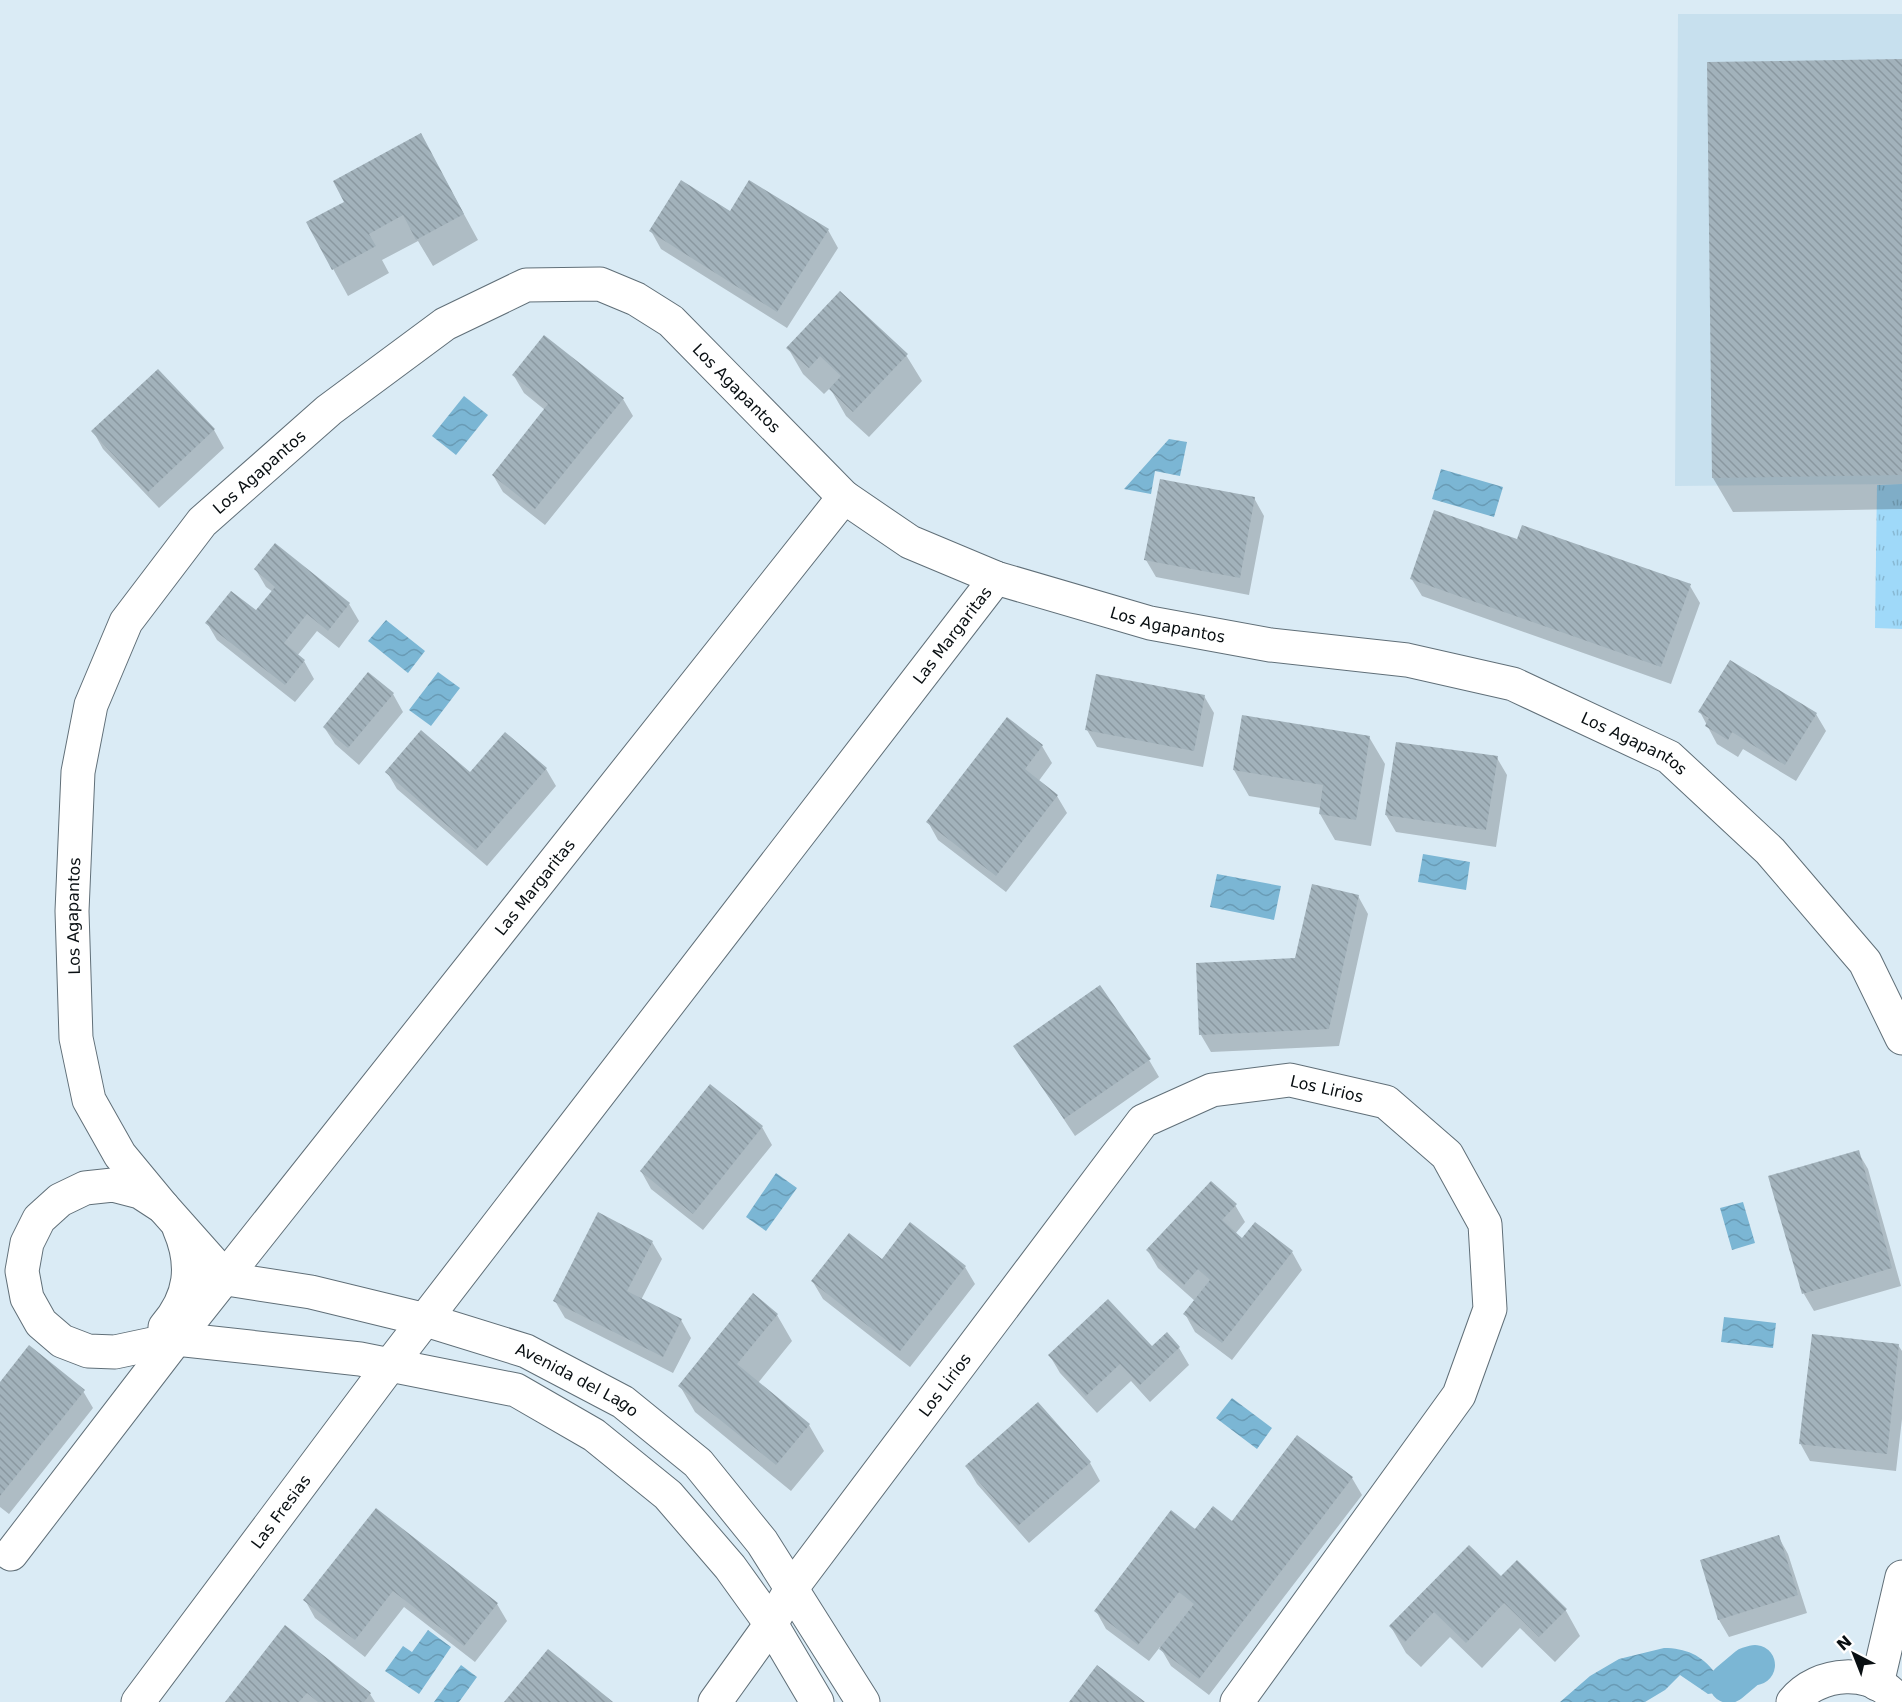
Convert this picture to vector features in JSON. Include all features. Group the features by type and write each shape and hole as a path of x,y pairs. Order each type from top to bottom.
{"street":[{"name":"Los Agapantos","path":"170,1216 120,1155 89,1100 76,1038 72,911 78,772 91,705 126,622 202,522 330,410 445,324 526,285 600,284 636,299 671,321 844,496 910,542 996,578 1150,623 1270,645 1407,660 1513,684 1670,757 1770,851 1865,962 1902,1038"},
{"name":"Las Margaritas","path":"227,1279 844,496"},
{"name":"Las Margaritas","path":"426,1320 996,578"},
{"name":"Los Lirios","path":"715,1702 771,1624 791,1589 1143,1121 1212,1090 1290,1080 1386,1102 1447,1155 1485,1224 1490,1309 1459,1395 1237,1702"},
{"path":"11,1554 176,1339 227,1279 170,1216 140,1192 113,1185 85,1188 60,1200 39,1219 27,1243 22,1271 27,1299 41,1323 62,1341 88,1351 115,1352 142,1344 176,1339 360,1359 516,1390 594,1435 668,1495 730,1567 771,1624 817,1702"},
{"path":"142,1344 162,1332 177,1314 187,1292 190,1269 187,1246 170,1216"},
{"name":"Avenida del Lago","path":"227,1279 311,1292 426,1320 526,1351 623,1402 698,1463 762,1542 863,1702"},
{"name":"Las Fresias","path":"138,1702 426,1320"},
{"path":"1793,1702 1816,1683 1836,1677 1857,1677 1887,1693 1902,1577"}],"shaded area":[{"path":"1678,14 1902,14 1902,484 1675,486"}],"green space":[{"path":"1902,484 1902,629 1875,628 1877,485"}],"water":[{"path":"464,396 488,415 456,455 432,436"},
{"path":"1169,439 1187,442 1180,476 1155,471 1151,494 1124,489"},
{"path":"1441,469 1503,487 1494,517 1432,499"},
{"path":"386,620 425,651 408,673 368,641"},
{"path":"438,672 460,688 431,726 409,710"},
{"path":"1423,854 1470,862 1466,890 1418,882"},
{"path":"1217,874 1281,886 1274,920 1210,907"},
{"path":"776,1173 797,1188 766,1231 746,1217"},
{"path":"1743,1202 1755,1243 1732,1250 1720,1208"},
{"path":"1724,1317 1776,1323 1773,1348 1721,1342"},
{"path":"1232,1398 1272,1428 1257,1449 1216,1418"},
{"path":"428,1630 451,1647 419,1694 385,1671 403,1646 412,1652"},
{"path":"1664,1648 1679,1649 1692,1654 1704,1661 1715,1673 1727,1674 1730,1691 1708,1694 1680,1675 1665,1690 1645,1702 1560,1702 1590,1676 1619,1659"},
{"path":"461,1665 477,1677 459,1702 434,1702"}],"building":[{"path":"1902,59 1902,475 1712,478 1707,62"},
{"path":"421,133 464,214 416,240 403,215 369,234 376,246 332,270 306,222 344,202 333,181"},
{"path":"681,180 730,211 749,180 829,229 777,312 649,231"},
{"path":"840,291 908,354 853,412 829,389 841,376 820,356 809,368 786,348"},
{"path":"544,335 624,398 535,509 492,475 548,404 512,375"},
{"path":"158,369 215,429 148,492 91,431"},
{"path":"1160,479 1255,497 1240,578 1144,560"},
{"path":"1434,510 1517,539 1522,525 1691,584 1661,667 1410,579"},
{"path":"275,543 350,603 328,631 307,614 284,643 305,660 285,685 205,623 231,591 256,610 275,587 254,569"},
{"path":"1730,660 1817,713 1785,765 1732,732 1728,740 1705,726 1709,718 1698,712"},
{"path":"368,672 394,693 348,748 323,727"},
{"path":"1096,674 1205,695 1194,751 1085,730"},
{"path":"1242,715 1370,736 1356,820 1319,814 1323,785 1233,770"},
{"path":"1007,717 1043,745 1025,769 1058,795 996,876 926,822"},
{"path":"421,730 470,772 505,732 547,768 476,850 385,772"},
{"path":"1396,742 1498,756 1486,830 1385,815"},
{"path":"1312,884 1359,895 1329,1029 1199,1035 1196,963 1295,958"},
{"path":"1100,985 1151,1059 1064,1119 1013,1046"},
{"path":"710,1084 763,1126 693,1214 640,1171"},
{"path":"1859,1150 1892,1268 1802,1294 1768,1176"},
{"path":"1211,1181 1237,1204 1222,1220 1242,1238 1255,1222 1293,1251 1222,1343 1183,1314 1210,1280 1198,1269 1184,1285 1146,1250"},
{"path":"598,1212 653,1241 627,1291 682,1319 663,1357 553,1301"},
{"path":"910,1222 966,1266 900,1351 811,1281 849,1233 882,1259"},
{"path":"753,1293 778,1314 737,1364 810,1424 776,1465 678,1386"},
{"path":"1108,1299 1152,1346 1167,1332 1180,1347 1140,1385 1120,1364 1086,1396 1048,1355"},
{"path":"1812,1334 1899,1344 1887,1454 1799,1444"},
{"path":"29,1345 85,1390 0,1496 0,1382"},
{"path":"1038,1402 1091,1462 1018,1526 965,1466"},
{"path":"1297,1435 1353,1477 1199,1679 1159,1649 1194,1604 1179,1592 1138,1645 1094,1611 1171,1510 1195,1529 1213,1506 1232,1521"},
{"path":"376,1508 498,1603 464,1646 393,1591 355,1640 303,1600"},
{"path":"1779,1535 1798,1595 1718,1620 1700,1560"},
{"path":"1469,1545 1501,1576 1517,1560 1567,1609 1539,1637 1504,1603 1466,1643 1434,1612 1405,1642 1389,1626"},
{"path":"285,1625 371,1693 364,1702 318,1702 307,1693 299,1702 225,1702"},
{"path":"548,1649 613,1702 504,1702"},
{"path":"1097,1665 1145,1702 1069,1702"}],"waterway":[{"path":"1729,1683 1748,1667 1755,1665"}]}
